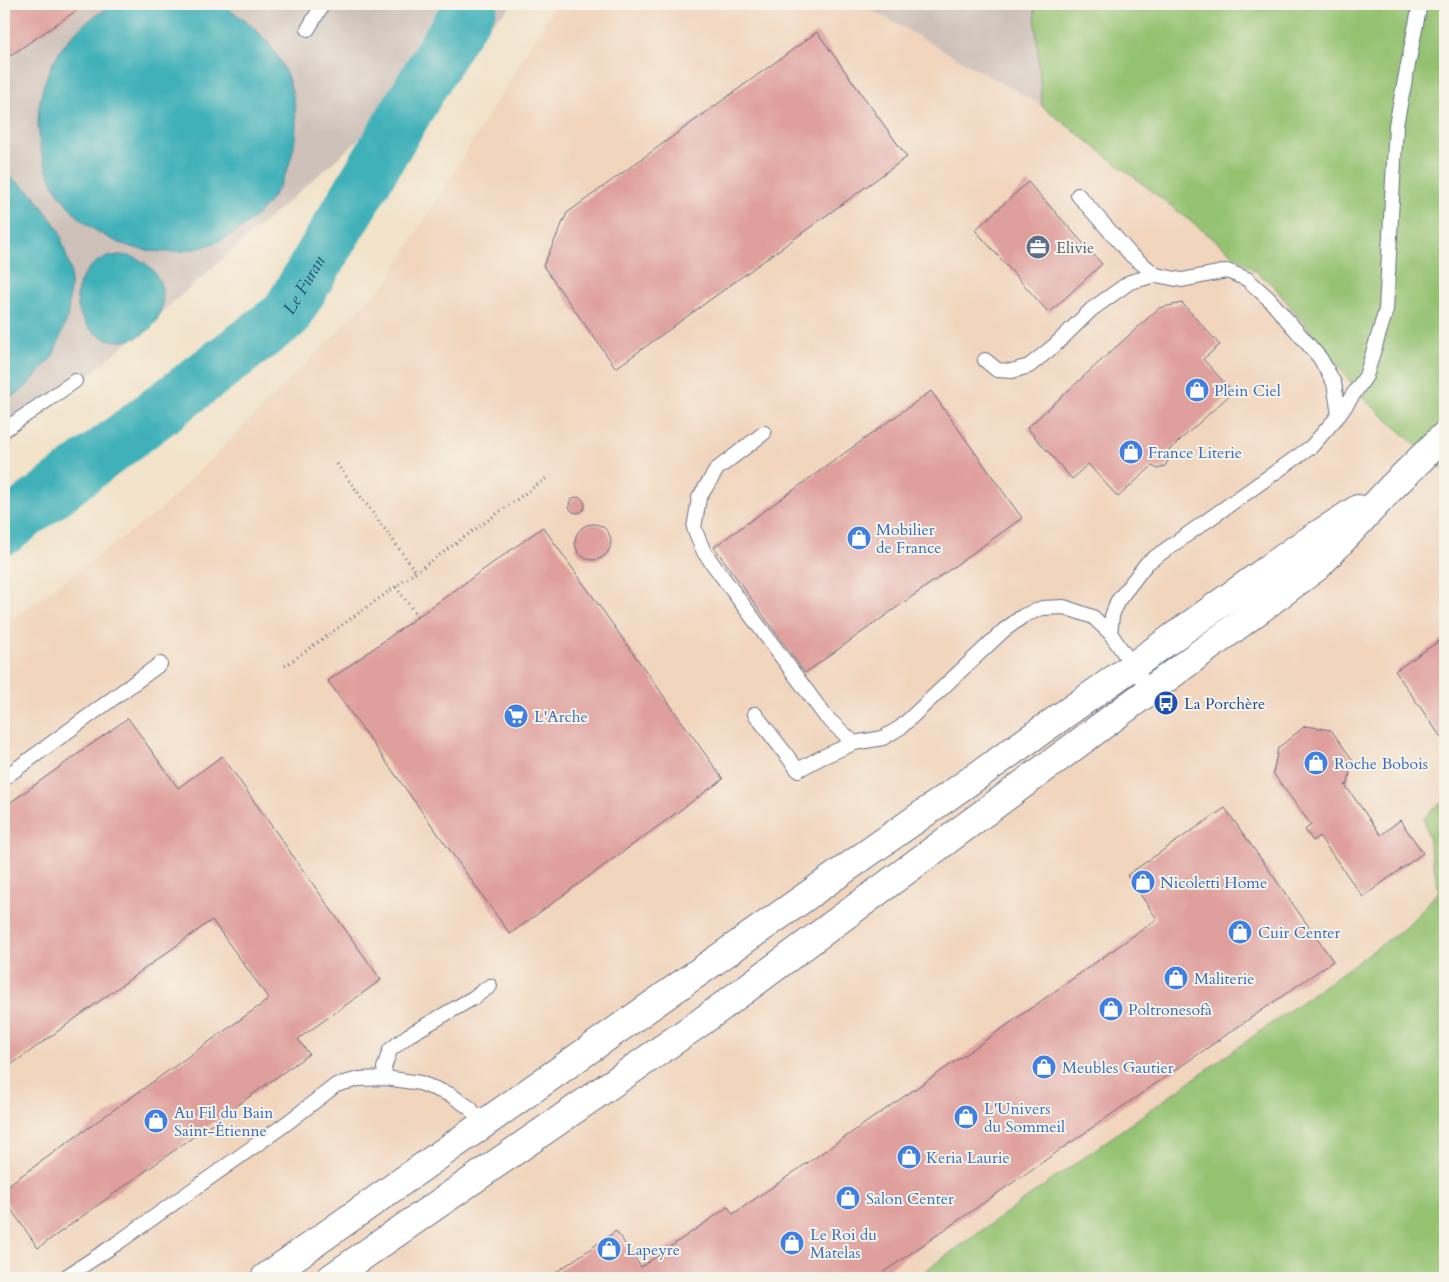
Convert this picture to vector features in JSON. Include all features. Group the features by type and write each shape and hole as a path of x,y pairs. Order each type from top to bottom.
{"main road":[{"path":"331,1278 701,1022 1317,567 1445,434"},
{"path":"265,1278 1299,547 1391,488"}],"lane":[{"path":"308,29 322,4"},
{"path":"1110,633 1112,616 1117,602 1147,563 1311,447 1340,415 1366,376 1386,310 1396,125 1420,4"},
{"path":"1078,195 1131,255 1156,275"},
{"path":"985,360 997,370 1012,372 1029,366 1054,346 1092,309 1130,282 1156,275 1182,280 1228,271 1247,279 1270,299 1320,358 1334,383 1340,415"},
{"path":"4,430 75,381"},
{"path":"764,433 716,469 698,498 694,528 704,552 820,709 854,743"},
{"path":"755,714 798,770 854,743 883,738 901,726 1003,631 1022,616 1042,608 1064,607 1093,618 1110,633 1150,691"},
{"path":"4,778 160,664"},
{"path":"386,1078 384,1068 390,1050 409,1035 490,986"},
{"path":"64,1278 123,1239 336,1085 359,1079 386,1078 420,1083 451,1096 470,1108 483,1124"}],"path":[{"path":"337,464 416,572"},
{"path":"285,666 548,477"},
{"path":"396,587 418,617"}],"shaded area":[{"path":"4,4 514,4 4,450"},
{"path":"556,4 861,4 1042,106 1273,285 1364,399 1445,471 1445,799 1424,818 1439,891 1406,927 915,1278 4,1278 4,625 159,511 386,283"},
{"path":"861,4 1034,4 1042,106"}],"green space":[{"path":"1034,4 1445,4 1445,471 1364,399 1273,285 1042,106"},
{"path":"1445,799 1445,1278 915,1278 1406,927 1439,891 1424,818"}],"water":[{"path":"154,-6 180,-6 205,-1 228,9 249,23 267,41 281,62 291,85 296,110 296,136 291,161 281,184 267,205 249,223 228,237 205,247 180,252 154,252 129,247 106,237 85,223 67,205 53,184 43,161 38,136 38,110 43,85 53,62 67,41 85,23 106,9 129,-1"},
{"path":"4,172 33,194 59,230 71,272 68,316 53,356 24,389 4,401"},
{"path":"120,255 136,258 144,262 156,274 160,282 163,298 160,314 156,322 144,334 136,338 120,341 104,338 96,334 84,322 80,314 77,298 80,282 84,274 96,262 104,258"}],"building":[{"path":"4,4 86,4 4,60"},
{"path":"817,32 907,157 616,368 543,266 567,213"},
{"name":"Elivie","path":"1028,182 1102,264 1049,313 975,230"},
{"path":"1182,303 1220,345 1203,359 1233,392 1167,452 1169,459 1165,466 1158,469 1152,466 1118,497 1088,464 1072,479 1027,428 1159,308"},
{"name":"Mobilier de France","path":"931,391 1022,518 805,673 714,547"},
{"path":"574,497 580,497 585,502 583,511 574,513 569,508 569,502"},
{"path":"593,524 600,525 606,529 610,535 610,549 606,555 600,559 593,560 586,559 580,555 576,549 575,542 576,535 580,529 586,525"},
{"name":"L'Arche","path":"543,527 723,779 510,934 328,681"},
{"path":"1445,637 1445,743 1395,671"},
{"path":"128,718 178,788 222,756 381,980 298,1039 309,1054 38,1248 4,1199 4,1188 269,999 212,920 4,1070 4,807"},
{"path":"1305,726 1331,730 1352,759 1348,784 1345,785 1381,835 1400,820 1423,853 1363,897 1319,836 1313,841 1305,830 1311,825 1273,773 1278,748"},
{"path":"1225,808 1333,961 875,1278 548,1278 616,1231 641,1267 728,1207 733,1214 966,1054 1157,919 1127,875"}],"waterway":[{"name":"Le Furan","path":"4,529 286,315 472,4"}],"place":[{"name":"Elivie","path":"1038,247"},
{"name":"Plein Ciel","path":"1197,390"},
{"name":"France Literie","path":"1131,452"},
{"name":"Mobilier de France","path":"859,538"},
{"name":"La Porchère","path":"1166,703"},
{"name":"L'Arche","path":"516,716"},
{"name":"Roche Bobois","path":"1316,763"},
{"name":"Nicoletti Home","path":"1143,882"},
{"name":"Cuir Center","path":"1240,932"},
{"name":"Maliterie","path":"1176,978"},
{"name":"Poltronesofà","path":"1111,1009"},
{"name":"Meubles Gautier","path":"1044,1067"},
{"name":"L'Univers du Sommeil","path":"966,1117"},
{"name":"Au Fil du Bain Saint-Étienne","path":"156,1121"},
{"name":"Keria Laurie","path":"909,1157"},
{"name":"Salon Center","path":"848,1198"},
{"name":"Le Roi du Matelas","path":"792,1243"},
{"name":"Lapeyre","path":"609,1249"}]}
